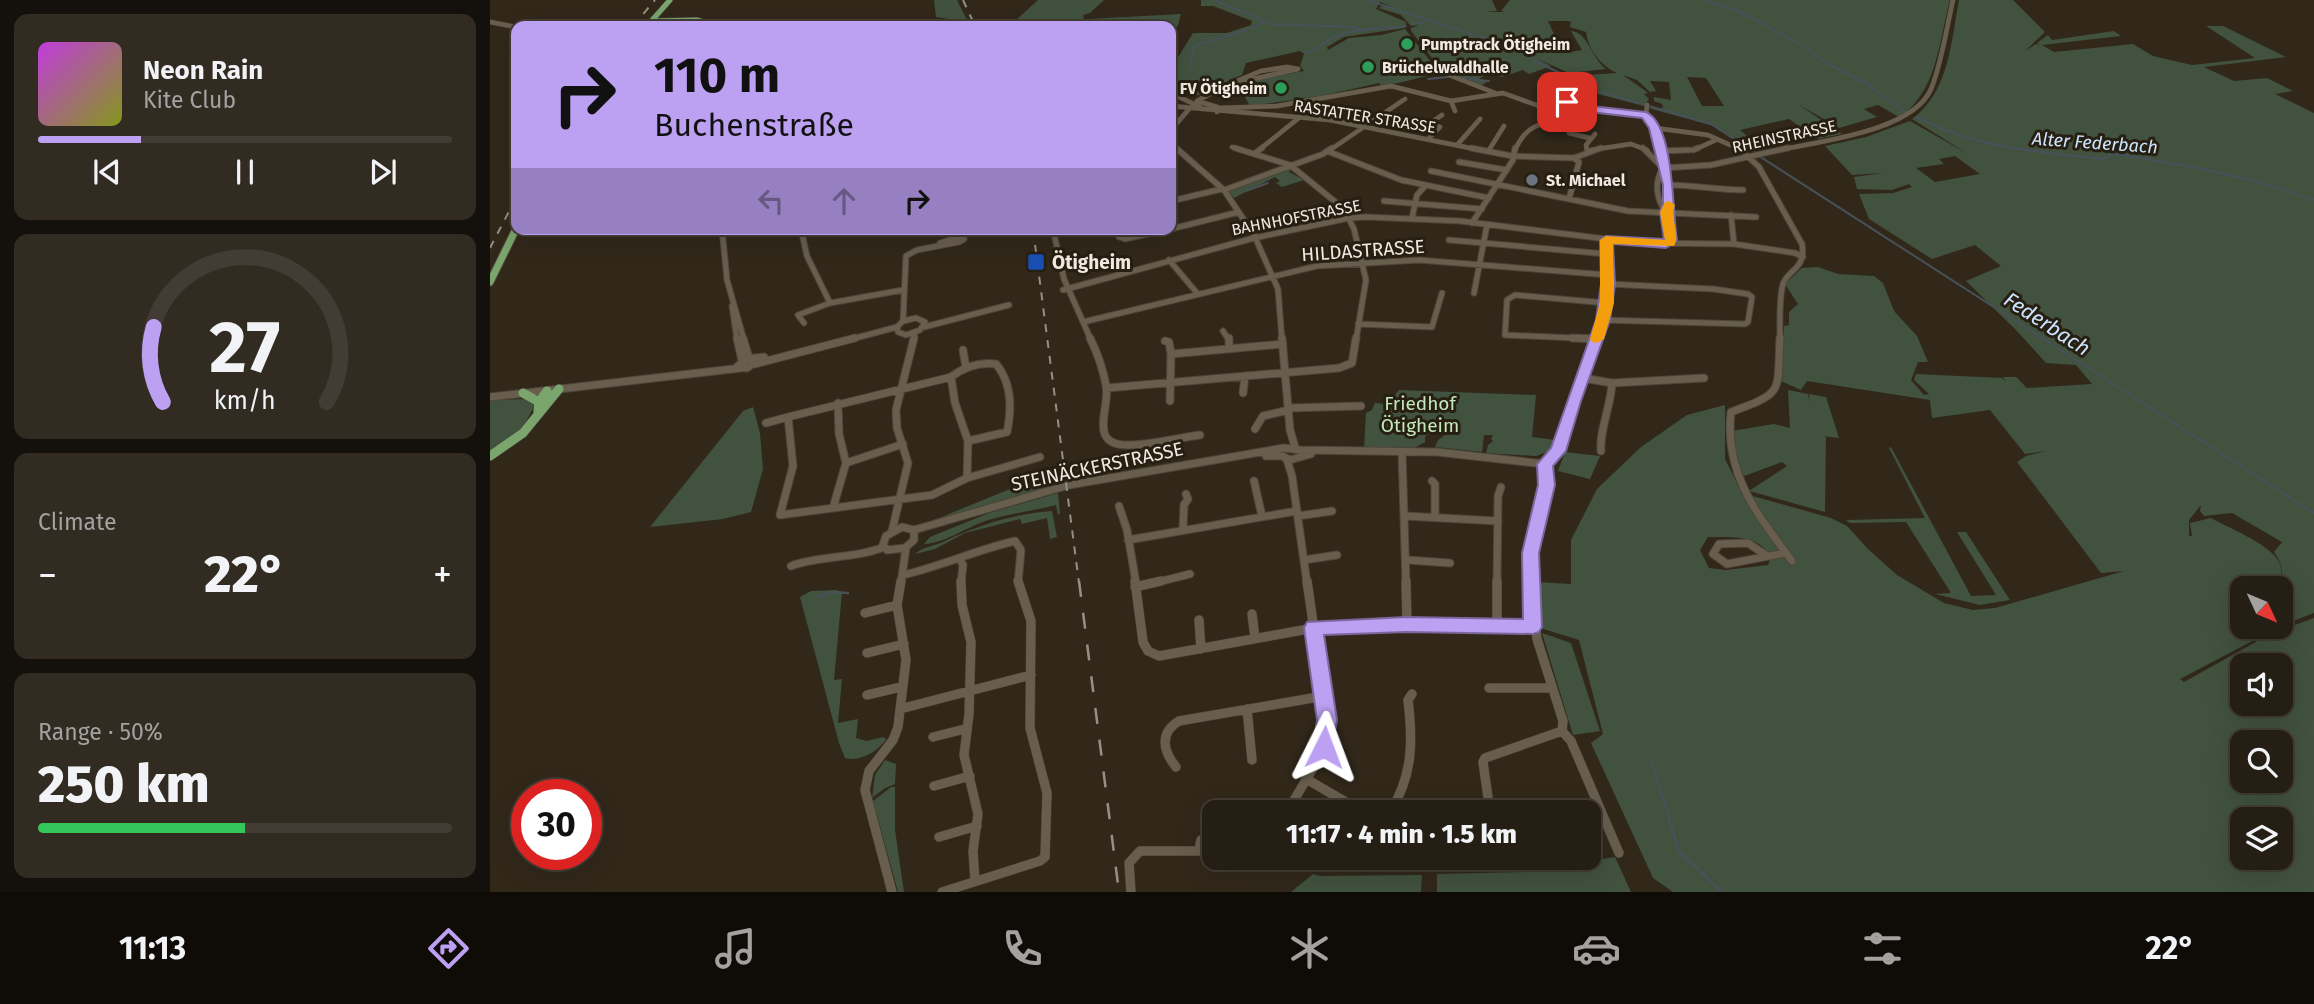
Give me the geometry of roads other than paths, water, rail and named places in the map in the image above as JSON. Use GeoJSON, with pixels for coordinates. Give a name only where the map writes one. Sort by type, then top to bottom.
{"type":"FeatureCollection","features":[{"type":"Feature","properties":{"kind":"main road"},"geometry":{"type":"LineString","coordinates":[[652,21],[670,0]]}},
{"type":"Feature","properties":{"kind":"main road"},"geometry":{"type":"LineString","coordinates":[[673,21],[678,20]]}},
{"type":"Feature","properties":{"kind":"main road"},"geometry":{"type":"LineString","coordinates":[[671,21],[706,21]]}},
{"type":"Feature","properties":{"kind":"main road"},"geometry":{"type":"LineString","coordinates":[[490,282],[513,235]]}},
{"type":"Feature","properties":{"kind":"main road"},"geometry":{"type":"LineString","coordinates":[[539,407],[559,389]]}},
{"type":"Feature","properties":{"kind":"main road"},"geometry":{"type":"LineString","coordinates":[[490,456],[523,433],[547,391]]}},
{"type":"Feature","properties":{"kind":"main road"},"geometry":{"type":"LineString","coordinates":[[523,393],[539,407]]}},
{"type":"Feature","properties":{"kind":"street","name":"RHEINSTRASSE"},"geometry":{"type":"LineString","coordinates":[[1663,168],[1711,165],[1864,131],[1908,115],[1924,102],[1931,90],[1953,0]]}},
{"type":"Feature","properties":{"kind":"street"},"geometry":{"type":"LineString","coordinates":[[490,22],[511,26]]}},
{"type":"Feature","properties":{"kind":"street"},"geometry":{"type":"LineString","coordinates":[[1222,86],[1298,69],[1291,67],[1265,71],[1240,78],[1222,86],[1197,101],[1217,109],[1277,106],[1381,86],[1404,88],[1427,97],[1451,101],[1496,93]]}},
{"type":"Feature","properties":{"kind":"street"},"geometry":{"type":"LineString","coordinates":[[1449,75],[1496,93],[1521,98],[1567,119]]}},
{"type":"Feature","properties":{"kind":"street"},"geometry":{"type":"LineString","coordinates":[[1564,93],[1568,107],[1567,119]]}},
{"type":"Feature","properties":{"kind":"street"},"geometry":{"type":"LineString","coordinates":[[1176,95],[1199,106],[1198,110]]}},
{"type":"Feature","properties":{"kind":"street"},"geometry":{"type":"LineString","coordinates":[[1176,200],[1223,189],[1327,151],[1405,99]]}},
{"type":"Feature","properties":{"kind":"street"},"geometry":{"type":"LineString","coordinates":[[1451,101],[1455,111]]}},
{"type":"Feature","properties":{"kind":"street"},"geometry":{"type":"LineString","coordinates":[[1647,106],[1646,115],[1654,128],[1668,185],[1669,204],[1666,212],[1671,240],[1669,244]]}},
{"type":"Feature","properties":{"kind":"street","name":"RASTATTER STRASSE"},"geometry":{"type":"LineString","coordinates":[[1176,107],[1300,117],[1365,126],[1512,156],[1574,158]]}},
{"type":"Feature","properties":{"kind":"street"},"geometry":{"type":"LineString","coordinates":[[1568,107],[1646,115]]}},
{"type":"Feature","properties":{"kind":"street"},"geometry":{"type":"LineString","coordinates":[[1176,124],[1189,109]]}},
{"type":"Feature","properties":{"kind":"street"},"geometry":{"type":"LineString","coordinates":[[1429,138],[1440,127],[1429,124],[1442,115]]}},
{"type":"Feature","properties":{"kind":"street"},"geometry":{"type":"LineString","coordinates":[[1254,154],[1300,117]]}},
{"type":"Feature","properties":{"kind":"street"},"geometry":{"type":"LineString","coordinates":[[1458,144],[1480,119]]}},
{"type":"Feature","properties":{"kind":"street"},"geometry":{"type":"LineString","coordinates":[[1472,223],[1499,185],[1531,124],[1578,120]]}},
{"type":"Feature","properties":{"kind":"street"},"geometry":{"type":"LineString","coordinates":[[1489,150],[1504,126]]}},
{"type":"Feature","properties":{"kind":"street"},"geometry":{"type":"LineString","coordinates":[[1654,128],[1684,128],[1753,154],[1772,194],[1802,244],[1803,257],[1797,271],[1782,285],[1778,381],[1772,397],[1731,412],[1729,443],[1731,464],[1739,482],[1792,561]]}},
{"type":"Feature","properties":{"kind":"street"},"geometry":{"type":"LineString","coordinates":[[1569,133],[1589,138]]}},
{"type":"Feature","properties":{"kind":"street"},"geometry":{"type":"LineString","coordinates":[[1587,150],[1589,138],[1595,134]]}},
{"type":"Feature","properties":{"kind":"street"},"geometry":{"type":"LineString","coordinates":[[1660,151],[1691,150],[1716,140]]}},
{"type":"Feature","properties":{"kind":"street"},"geometry":{"type":"LineString","coordinates":[[1569,199],[1579,162],[1574,158],[1587,150],[1621,144],[1639,145],[1663,168]]}},
{"type":"Feature","properties":{"kind":"street"},"geometry":{"type":"LineString","coordinates":[[1176,147],[1223,189],[1239,212],[1254,238],[1280,298],[1292,476],[1327,720],[1324,747],[1295,800]]}},
{"type":"Feature","properties":{"kind":"street"},"geometry":{"type":"LineString","coordinates":[[1107,388],[1339,368],[1352,363],[1366,280],[1364,262],[1344,209],[1290,165],[1232,147]]}},
{"type":"Feature","properties":{"kind":"street"},"geometry":{"type":"LineString","coordinates":[[1327,151],[1401,180],[1489,198]]}},
{"type":"Feature","properties":{"kind":"street"},"geometry":{"type":"LineString","coordinates":[[1460,162],[1507,170]]}},
{"type":"Feature","properties":{"kind":"street"},"geometry":{"type":"LineString","coordinates":[[1663,168],[1658,178],[1659,199],[1666,212]]}},
{"type":"Feature","properties":{"kind":"street"},"geometry":{"type":"LineString","coordinates":[[1432,171],[1628,211],[1756,217]]}},
{"type":"Feature","properties":{"kind":"street"},"geometry":{"type":"LineString","coordinates":[[1668,185],[1702,185],[1743,190]]}},
{"type":"Feature","properties":{"kind":"street"},"geometry":{"type":"LineString","coordinates":[[1412,218],[1414,202],[1426,186]]}},
{"type":"Feature","properties":{"kind":"street"},"geometry":{"type":"LineString","coordinates":[[1384,201],[1482,209]]}},
{"type":"Feature","properties":{"kind":"street"},"geometry":{"type":"LineString","coordinates":[[1176,228],[1239,212]]}},
{"type":"Feature","properties":{"kind":"street"},"geometry":{"type":"LineString","coordinates":[[1731,215],[1734,243]]}},
{"type":"Feature","properties":{"kind":"street","name":"BAHNHOFSTRASSE"},"geometry":{"type":"LineString","coordinates":[[1066,289],[1254,238],[1349,218],[1412,218],[1472,223],[1606,240],[1669,244],[1734,243],[1795,253],[1803,257]]}},
{"type":"Feature","properties":{"kind":"street"},"geometry":{"type":"LineString","coordinates":[[1474,293],[1487,225]]}},
{"type":"Feature","properties":{"kind":"street"},"geometry":{"type":"LineString","coordinates":[[722,235],[732,318],[747,362]]}},
{"type":"Feature","properties":{"kind":"street"},"geometry":{"type":"LineString","coordinates":[[802,235],[807,256],[831,303]]}},
{"type":"Feature","properties":{"kind":"street"},"geometry":{"type":"LineString","coordinates":[[1054,235],[1066,289],[1083,322],[1107,388],[1102,424],[1105,435],[1114,443],[1128,445],[1200,435]]}},
{"type":"Feature","properties":{"kind":"street"},"geometry":{"type":"LineString","coordinates":[[1118,235],[1125,239],[1143,235]]}},
{"type":"Feature","properties":{"kind":"street"},"geometry":{"type":"LineString","coordinates":[[1449,240],[1607,254]]}},
{"type":"Feature","properties":{"kind":"street"},"geometry":{"type":"LineString","coordinates":[[1596,800],[1571,741],[1562,732],[1563,720],[1533,627],[1531,553],[1547,485],[1545,464],[1558,451],[1603,320],[1608,284],[1606,240]]}},
{"type":"Feature","properties":{"kind":"street"},"geometry":{"type":"LineString","coordinates":[[897,330],[905,311],[903,290],[906,256],[916,250],[933,247]]}},
{"type":"Feature","properties":{"kind":"street"},"geometry":{"type":"LineString","coordinates":[[1169,260],[1197,293]]}},
{"type":"Feature","properties":{"kind":"street","name":"HILDASTRASSE"},"geometry":{"type":"LineString","coordinates":[[1083,322],[1317,266],[1419,260],[1608,275]]}},
{"type":"Feature","properties":{"kind":"street"},"geometry":{"type":"LineString","coordinates":[[1603,320],[1745,324],[1748,322],[1752,297],[1713,289],[1608,284]]}},
{"type":"Feature","properties":{"kind":"street"},"geometry":{"type":"LineString","coordinates":[[804,323],[798,315],[831,303],[903,290]]}},
{"type":"Feature","properties":{"kind":"street"},"geometry":{"type":"LineString","coordinates":[[1358,324],[1432,327],[1441,293]]}},
{"type":"Feature","properties":{"kind":"street"},"geometry":{"type":"LineString","coordinates":[[1597,339],[1504,335],[1507,300],[1515,295],[1607,303]]}},
{"type":"Feature","properties":{"kind":"street"},"geometry":{"type":"LineString","coordinates":[[884,547],[884,540],[892,531],[908,463],[896,419],[915,333],[924,324],[1009,305]]}},
{"type":"Feature","properties":{"kind":"street"},"geometry":{"type":"LineString","coordinates":[[905,311],[924,324]]}},
{"type":"Feature","properties":{"kind":"street"},"geometry":{"type":"LineString","coordinates":[[903,321],[912,318]]}},
{"type":"Feature","properties":{"kind":"street"},"geometry":{"type":"LineString","coordinates":[[490,397],[720,371],[747,362],[897,330],[906,335],[915,333]]}},
{"type":"Feature","properties":{"kind":"street"},"geometry":{"type":"LineString","coordinates":[[1223,331],[1229,335],[1229,349]]}},
{"type":"Feature","properties":{"kind":"street"},"geometry":{"type":"LineString","coordinates":[[906,335],[910,349]]}},
{"type":"Feature","properties":{"kind":"street"},"geometry":{"type":"LineString","coordinates":[[1165,341],[1169,342],[1171,354],[1170,401]]}},
{"type":"Feature","properties":{"kind":"street"},"geometry":{"type":"LineString","coordinates":[[1171,354],[1283,344]]}},
{"type":"Feature","properties":{"kind":"street"},"geometry":{"type":"LineString","coordinates":[[963,350],[966,368]]}},
{"type":"Feature","properties":{"kind":"street"},"geometry":{"type":"LineString","coordinates":[[766,423],[950,377],[966,368],[996,364],[1008,381],[1007,399],[1011,420],[1007,432],[968,441]]}},
{"type":"Feature","properties":{"kind":"street"},"geometry":{"type":"LineString","coordinates":[[1243,393],[1245,376]]}},
{"type":"Feature","properties":{"kind":"street"},"geometry":{"type":"LineString","coordinates":[[950,377],[955,403],[968,441],[967,478]]}},
{"type":"Feature","properties":{"kind":"street"},"geometry":{"type":"LineString","coordinates":[[1583,378],[1612,383],[1704,378]]}},
{"type":"Feature","properties":{"kind":"street"},"geometry":{"type":"LineString","coordinates":[[1601,451],[1600,441],[1611,404],[1612,383]]}},
{"type":"Feature","properties":{"kind":"street"},"geometry":{"type":"LineString","coordinates":[[833,508],[846,463],[839,434],[838,403]]}},
{"type":"Feature","properties":{"kind":"street"},"geometry":{"type":"LineString","coordinates":[[1255,429],[1260,417],[1268,413],[1289,409],[1361,406]]}},
{"type":"Feature","properties":{"kind":"street"},"geometry":{"type":"LineString","coordinates":[[788,417],[793,466],[780,515],[899,503],[932,495],[967,478],[1040,457]]}},
{"type":"Feature","properties":{"kind":"street"},"geometry":{"type":"LineString","coordinates":[[846,463],[903,444]]}},
{"type":"Feature","properties":{"kind":"street"},"geometry":{"type":"LineString","coordinates":[[1402,452],[1407,560],[1406,624]]}},
{"type":"Feature","properties":{"kind":"street","name":"STEINÄCKERSTRASSE"},"geometry":{"type":"LineString","coordinates":[[912,532],[1002,503],[1094,479],[1192,462],[1257,455],[1437,452],[1545,464]]}},
{"type":"Feature","properties":{"kind":"street"},"geometry":{"type":"LineString","coordinates":[[1254,481],[1258,485],[1262,516]]}},
{"type":"Feature","properties":{"kind":"street"},"geometry":{"type":"LineString","coordinates":[[1432,481],[1436,484],[1435,517]]}},
{"type":"Feature","properties":{"kind":"street"},"geometry":{"type":"LineString","coordinates":[[1497,625],[1498,496],[1501,487]]}},
{"type":"Feature","properties":{"kind":"street"},"geometry":{"type":"LineString","coordinates":[[1184,528],[1184,505],[1188,499],[1186,494]]}},
{"type":"Feature","properties":{"kind":"street"},"geometry":{"type":"LineString","coordinates":[[892,892],[865,790],[869,771],[893,740],[906,660],[897,605],[906,548],[912,532],[899,503]]}},
{"type":"Feature","properties":{"kind":"street"},"geometry":{"type":"LineString","coordinates":[[1119,506],[1128,540],[1144,647],[1154,655],[1163,656],[1314,628],[1406,624],[1533,627]]}},
{"type":"Feature","properties":{"kind":"street"},"geometry":{"type":"LineString","coordinates":[[1128,540],[1262,516],[1332,511]]}},
{"type":"Feature","properties":{"kind":"street"},"geometry":{"type":"LineString","coordinates":[[1405,516],[1498,521]]}},
{"type":"Feature","properties":{"kind":"street"},"geometry":{"type":"LineString","coordinates":[[892,531],[912,532]]}},
{"type":"Feature","properties":{"kind":"street"},"geometry":{"type":"LineString","coordinates":[[903,571],[960,559],[978,550],[1009,542],[1019,544],[1018,583],[1031,621],[1030,729],[1047,793],[1045,857],[1040,861],[942,892]]}},
{"type":"Feature","properties":{"kind":"street"},"geometry":{"type":"LineString","coordinates":[[1767,556],[1748,543],[1718,544],[1713,554],[1727,564],[1785,553]]}},
{"type":"Feature","properties":{"kind":"street"},"geometry":{"type":"LineString","coordinates":[[791,566],[803,560],[866,554],[884,547],[894,551],[906,548]]}},
{"type":"Feature","properties":{"kind":"street"},"geometry":{"type":"LineString","coordinates":[[894,551],[903,571]]}},
{"type":"Feature","properties":{"kind":"street"},"geometry":{"type":"LineString","coordinates":[[1304,560],[1337,555]]}},
{"type":"Feature","properties":{"kind":"street"},"geometry":{"type":"LineString","coordinates":[[960,559],[963,565],[960,590],[971,642],[969,714],[965,729],[964,755],[975,794],[975,881]]}},
{"type":"Feature","properties":{"kind":"street"},"geometry":{"type":"LineString","coordinates":[[1407,560],[1450,563]]}},
{"type":"Feature","properties":{"kind":"street"},"geometry":{"type":"LineString","coordinates":[[1135,587],[1190,574]]}},
{"type":"Feature","properties":{"kind":"street"},"geometry":{"type":"LineString","coordinates":[[865,613],[897,605]]}},
{"type":"Feature","properties":{"kind":"street"},"geometry":{"type":"LineString","coordinates":[[1252,614],[1255,638]]}},
{"type":"Feature","properties":{"kind":"street"},"geometry":{"type":"LineString","coordinates":[[1199,620],[1201,649]]}},
{"type":"Feature","properties":{"kind":"street"},"geometry":{"type":"LineString","coordinates":[[867,653],[904,644]]}},
{"type":"Feature","properties":{"kind":"street"},"geometry":{"type":"LineString","coordinates":[[900,709],[1031,675]]}},
{"type":"Feature","properties":{"kind":"street"},"geometry":{"type":"LineString","coordinates":[[867,695],[901,687]]}},
{"type":"Feature","properties":{"kind":"street"},"geometry":{"type":"LineString","coordinates":[[1489,688],[1551,688]]}},
{"type":"Feature","properties":{"kind":"street"},"geometry":{"type":"LineString","coordinates":[[1397,800],[1407,783],[1411,769],[1413,742],[1408,700],[1412,694]]}},
{"type":"Feature","properties":{"kind":"street"},"geometry":{"type":"LineString","coordinates":[[1176,767],[1169,760],[1164,733],[1168,725],[1324,696]]}},
{"type":"Feature","properties":{"kind":"street"},"geometry":{"type":"LineString","coordinates":[[1247,709],[1252,760]]}},
{"type":"Feature","properties":{"kind":"street"},"geometry":{"type":"LineString","coordinates":[[933,737],[965,729]]}},
{"type":"Feature","properties":{"kind":"street"},"geometry":{"type":"LineString","coordinates":[[1488,800],[1483,762],[1485,758],[1562,732]]}},
{"type":"Feature","properties":{"kind":"street"},"geometry":{"type":"LineString","coordinates":[[934,786],[970,776]]}},
{"type":"Feature","properties":{"kind":"street"},"geometry":{"type":"LineString","coordinates":[[1308,780],[1334,800]]}},
{"type":"Feature","properties":{"kind":"street"},"geometry":{"type":"LineString","coordinates":[[1601,812],[1619,853]]}},
{"type":"Feature","properties":{"kind":"street"},"geometry":{"type":"LineString","coordinates":[[939,837],[977,826]]}},
{"type":"Feature","properties":{"kind":"street"},"geometry":{"type":"LineString","coordinates":[[1199,849],[1202,840]]}},
{"type":"Feature","properties":{"kind":"street"},"geometry":{"type":"LineString","coordinates":[[1131,892],[1128,862],[1140,851],[1202,851]]}},
{"type":"Feature","properties":{"kind":"waterway"},"geometry":{"type":"LineString","coordinates":[[1214,0],[1265,21]]}},
{"type":"Feature","properties":{"kind":"waterway","name":"Federbach"},"geometry":{"type":"LineString","coordinates":[[1367,0],[1503,44],[1532,57]]}},
{"type":"Feature","properties":{"kind":"waterway","name":"Alter Federbach"},"geometry":{"type":"LineString","coordinates":[[1706,0],[1736,10],[1797,42],[1828,64],[1867,84],[1906,113]]}},
{"type":"Feature","properties":{"kind":"waterway"},"geometry":{"type":"LineString","coordinates":[[1251,29],[1265,21]]}},
{"type":"Feature","properties":{"kind":"waterway"},"geometry":{"type":"LineString","coordinates":[[1265,21],[1272,24],[1354,27],[1361,30]]}},
{"type":"Feature","properties":{"kind":"waterway"},"geometry":{"type":"LineString","coordinates":[[1412,24],[1425,22]]}},
{"type":"Feature","properties":{"kind":"waterway"},"geometry":{"type":"LineString","coordinates":[[1361,30],[1406,26]]}},
{"type":"Feature","properties":{"kind":"waterway"},"geometry":{"type":"LineString","coordinates":[[1190,69],[1194,46],[1246,30]]}},
{"type":"Feature","properties":{"kind":"waterway"},"geometry":{"type":"LineString","coordinates":[[1306,53],[1335,37],[1361,30]]}},
{"type":"Feature","properties":{"kind":"waterway","name":"Federbach"},"geometry":{"type":"LineString","coordinates":[[1533,60],[1597,91],[1711,124],[1754,152]]}},
{"type":"Feature","properties":{"kind":"waterway"},"geometry":{"type":"LineString","coordinates":[[1428,79],[1448,77]]}},
{"type":"Feature","properties":{"kind":"waterway"},"geometry":{"type":"LineString","coordinates":[[1461,78],[1489,81]]}},
{"type":"Feature","properties":{"kind":"waterway","name":"Alter Federbach"},"geometry":{"type":"LineString","coordinates":[[1917,117],[1961,136],[2007,147],[2102,159],[2113,154],[2164,162],[2240,178],[2314,200]]}},
{"type":"Feature","properties":{"kind":"waterway","name":"Federbach"},"geometry":{"type":"LineString","coordinates":[[1759,156],[2314,513]]}},
{"type":"Feature","properties":{"kind":"waterway"},"geometry":{"type":"LineString","coordinates":[[1246,191],[1268,183]]}},
{"type":"Feature","properties":{"kind":"waterway"},"geometry":{"type":"LineString","coordinates":[[819,597],[831,592],[848,593]]}},
{"type":"Feature","properties":{"kind":"waterway"},"geometry":{"type":"LineString","coordinates":[[1652,763],[1679,851],[1722,892]]}},
{"type":"Feature","properties":{"kind":"railway"},"geometry":{"type":"LineString","coordinates":[[637,21],[655,0]]}},
{"type":"Feature","properties":{"kind":"railway"},"geometry":{"type":"LineString","coordinates":[[963,0],[973,21]]}},
{"type":"Feature","properties":{"kind":"railway"},"geometry":{"type":"LineString","coordinates":[[490,248],[511,208]]}},
{"type":"Feature","properties":{"kind":"railway"},"geometry":{"type":"LineString","coordinates":[[1034,235],[1079,583]]}},
{"type":"Feature","properties":{"kind":"railway"},"geometry":{"type":"LineString","coordinates":[[1079,581],[1119,892]]}},
{"type":"Feature","properties":{"kind":"place","name":"Pumptrack Ötigheim"},"geometry":{"type":"Point","coordinates":[1407,44]}},
{"type":"Feature","properties":{"kind":"place","name":"Brüchelwaldhalle"},"geometry":{"type":"Point","coordinates":[1368,67]}},
{"type":"Feature","properties":{"kind":"place","name":"FV Ötigheim"},"geometry":{"type":"Point","coordinates":[1281,88]}},
{"type":"Feature","properties":{"kind":"place","name":"St. Michael"},"geometry":{"type":"Point","coordinates":[1532,180]}},
{"type":"Feature","properties":{"kind":"place","name":"Ötigheim"},"geometry":{"type":"Point","coordinates":[1036,262]}},
{"type":"Feature","properties":{"kind":"park label","name":"Friedhof Ötigheim"},"geometry":{"type":"Point","coordinates":[1420,414]}}]}
